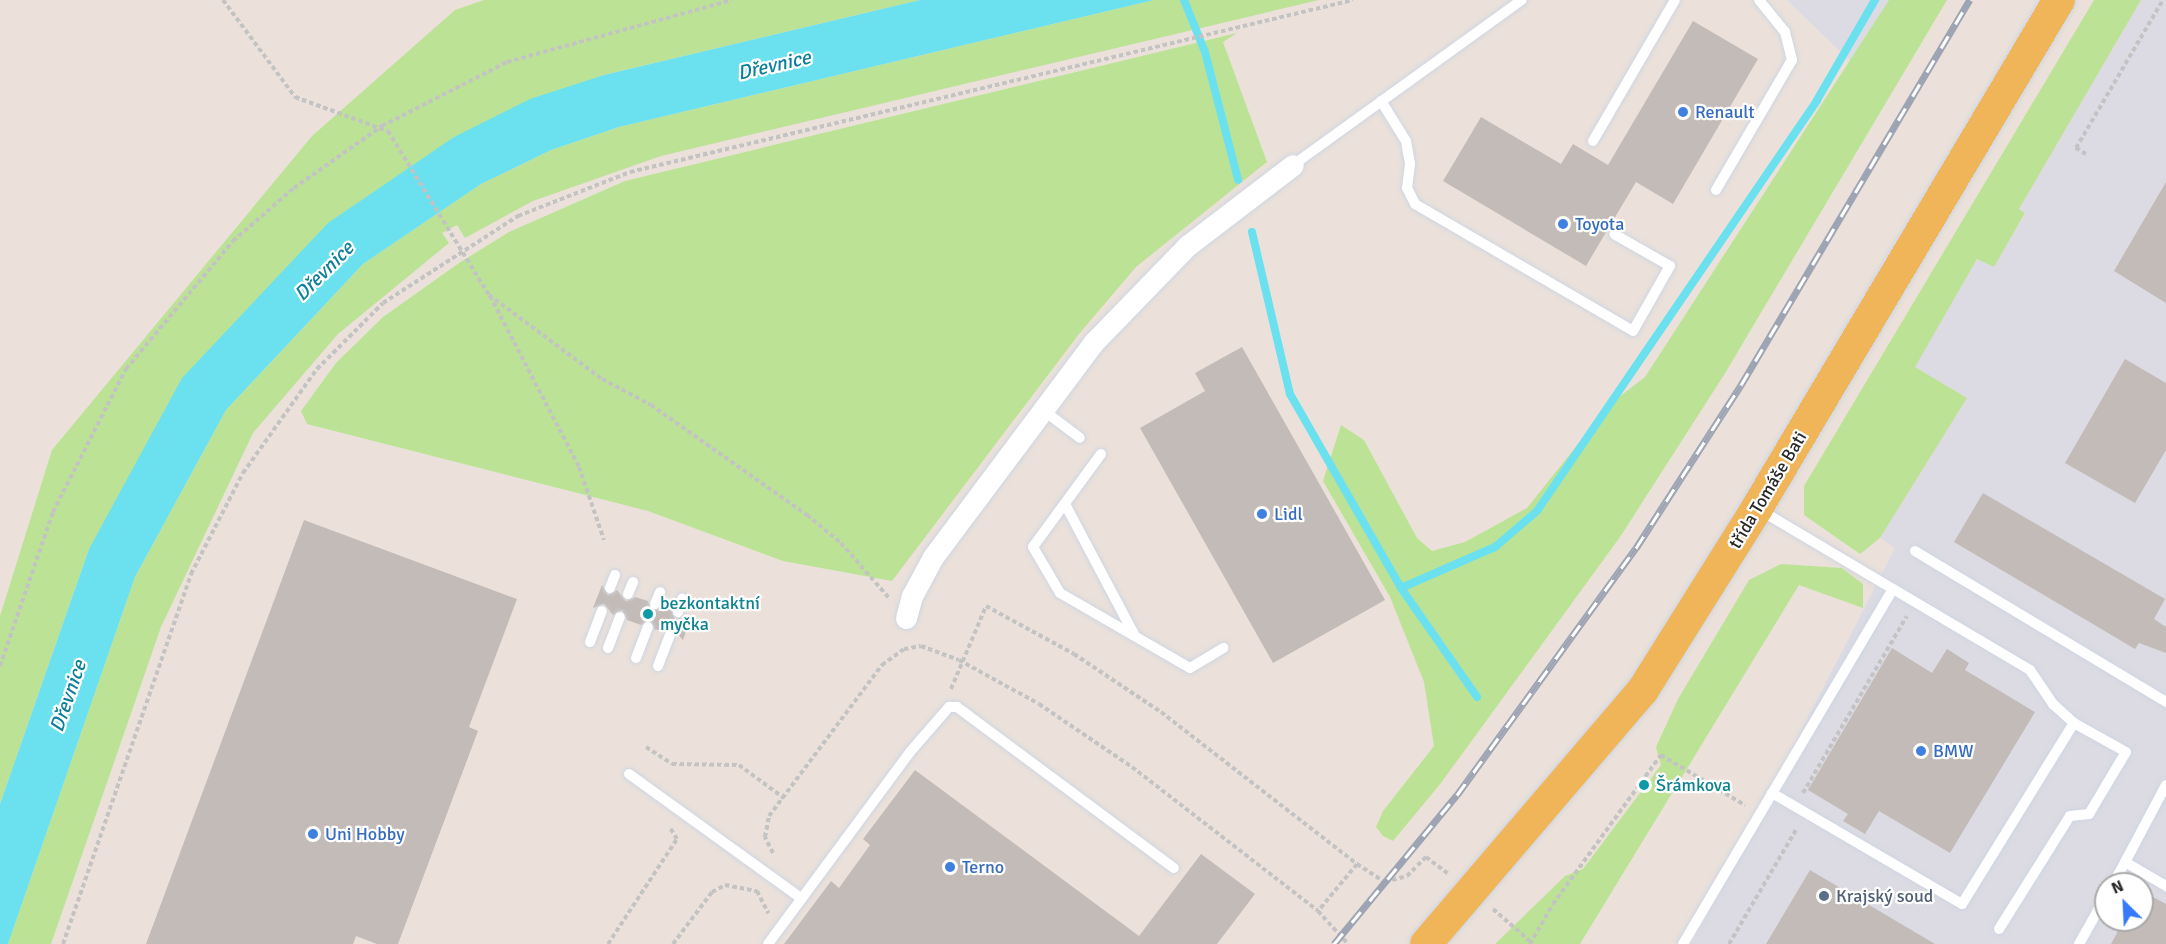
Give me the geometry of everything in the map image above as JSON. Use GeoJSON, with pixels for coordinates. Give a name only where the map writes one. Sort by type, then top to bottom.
{"type":"FeatureCollection","features":[{"type":"Feature","properties":{"kind":"main road","name":"třída Tomáše Bati"},"geometry":{"type":"LineString","coordinates":[[1426,944],[1643,690],[1758,508],[2059,0]]}},
{"type":"Feature","properties":{"kind":"street"},"geometry":{"type":"LineString","coordinates":[[906,618],[912,596],[933,557],[1094,342],[1155,276],[1293,165]]}},
{"type":"Feature","properties":{"kind":"lane"},"geometry":{"type":"LineString","coordinates":[[1293,165],[1522,0]]}},
{"type":"Feature","properties":{"kind":"lane"},"geometry":{"type":"LineString","coordinates":[[1593,141],[1675,0]]}},
{"type":"Feature","properties":{"kind":"lane"},"geometry":{"type":"LineString","coordinates":[[1716,190],[1792,60],[1785,32],[1759,0]]}},
{"type":"Feature","properties":{"kind":"lane"},"geometry":{"type":"LineString","coordinates":[[1381,101],[1406,141],[1410,164],[1407,188],[1415,204],[1633,331],[1670,266],[1614,234]]}},
{"type":"Feature","properties":{"kind":"lane"},"geometry":{"type":"LineString","coordinates":[[1043,410],[1080,438]]}},
{"type":"Feature","properties":{"kind":"lane"},"geometry":{"type":"LineString","coordinates":[[1101,454],[1033,547],[1060,593],[1190,668],[1223,648]]}},
{"type":"Feature","properties":{"kind":"lane"},"geometry":{"type":"LineString","coordinates":[[1065,504],[1136,636]]}},
{"type":"Feature","properties":{"kind":"lane"},"geometry":{"type":"LineString","coordinates":[[1758,508],[2030,670],[2053,704],[2074,723],[2126,752],[2089,814],[2070,816],[1999,929]]}},
{"type":"Feature","properties":{"kind":"lane"},"geometry":{"type":"LineString","coordinates":[[1915,551],[2166,702]]}},
{"type":"Feature","properties":{"kind":"lane"},"geometry":{"type":"LineString","coordinates":[[610,588],[615,575]]}},
{"type":"Feature","properties":{"kind":"lane"},"geometry":{"type":"LineString","coordinates":[[628,594],[633,582]]}},
{"type":"Feature","properties":{"kind":"lane"},"geometry":{"type":"LineString","coordinates":[[1683,944],[1893,589]]}},
{"type":"Feature","properties":{"kind":"lane"},"geometry":{"type":"LineString","coordinates":[[656,604],[660,592]]}},
{"type":"Feature","properties":{"kind":"lane"},"geometry":{"type":"LineString","coordinates":[[678,612],[681,599]]}},
{"type":"Feature","properties":{"kind":"lane"},"geometry":{"type":"LineString","coordinates":[[590,642],[602,611]]}},
{"type":"Feature","properties":{"kind":"lane"},"geometry":{"type":"LineString","coordinates":[[608,648],[620,617]]}},
{"type":"Feature","properties":{"kind":"lane"},"geometry":{"type":"LineString","coordinates":[[636,658],[648,627]]}},
{"type":"Feature","properties":{"kind":"lane"},"geometry":{"type":"LineString","coordinates":[[658,666],[670,635]]}},
{"type":"Feature","properties":{"kind":"lane"},"geometry":{"type":"LineString","coordinates":[[768,944],[910,752],[949,707],[957,707],[1174,868]]}},
{"type":"Feature","properties":{"kind":"lane"},"geometry":{"type":"LineString","coordinates":[[1772,793],[1962,904],[2074,723]]}},
{"type":"Feature","properties":{"kind":"lane"},"geometry":{"type":"LineString","coordinates":[[629,774],[802,899]]}},
{"type":"Feature","properties":{"kind":"lane"},"geometry":{"type":"LineString","coordinates":[[2120,872],[2166,785]]}},
{"type":"Feature","properties":{"kind":"lane"},"geometry":{"type":"LineString","coordinates":[[2125,862],[2166,886]]}},
{"type":"Feature","properties":{"kind":"lane"},"geometry":{"type":"LineString","coordinates":[[2079,944],[2094,917]]}},
{"type":"Feature","properties":{"kind":"path"},"geometry":{"type":"LineString","coordinates":[[223,0],[294,97],[382,126],[388,131],[465,249],[579,467],[604,540]]}},
{"type":"Feature","properties":{"kind":"path"},"geometry":{"type":"LineString","coordinates":[[0,666],[53,512],[126,369],[233,241],[294,188],[382,126],[507,62],[732,0]]}},
{"type":"Feature","properties":{"kind":"path"},"geometry":{"type":"LineString","coordinates":[[63,944],[191,574],[243,472],[317,369],[383,303],[518,216],[630,172],[1353,0]]}},
{"type":"Feature","properties":{"kind":"path"},"geometry":{"type":"LineString","coordinates":[[2086,154],[2076,148],[2163,0]]}},
{"type":"Feature","properties":{"kind":"path"},"geometry":{"type":"LineString","coordinates":[[489,295],[602,379],[651,405],[807,515],[841,543],[906,618]]}},
{"type":"Feature","properties":{"kind":"path"},"geometry":{"type":"LineString","coordinates":[[1729,944],[1806,813],[1803,790],[1915,602]]}},
{"type":"Feature","properties":{"kind":"path"},"geometry":{"type":"LineString","coordinates":[[949,707],[959,660],[986,606],[1003,613],[1161,712],[1357,864],[1318,911]]}},
{"type":"Feature","properties":{"kind":"path"},"geometry":{"type":"LineString","coordinates":[[646,747],[672,764],[740,765],[784,798]]}},
{"type":"Feature","properties":{"kind":"path"},"geometry":{"type":"LineString","coordinates":[[1530,944],[1553,904],[1661,755],[1761,814]]}},
{"type":"Feature","properties":{"kind":"path"},"geometry":{"type":"LineString","coordinates":[[608,944],[677,840],[660,820]]}},
{"type":"Feature","properties":{"kind":"path"},"geometry":{"type":"LineString","coordinates":[[674,944],[712,892],[725,885],[757,891],[767,904],[765,921],[778,931]]}},
{"type":"Feature","properties":{"kind":"shaded area"},"geometry":{"type":"Polygon","coordinates":[[[1787,0],[1889,0],[1852,63],[1787,0]]]}},
{"type":"Feature","properties":{"kind":"shaded area"},"geometry":{"type":"Polygon","coordinates":[[[2141,0],[2166,0],[2166,944],[1692,944],[1895,548],[1880,538],[1967,398],[1914,367],[1977,259],[1994,267],[2025,214],[2019,209],[2141,0]]]}},
{"type":"Feature","properties":{"kind":"green space"},"geometry":{"type":"Polygon","coordinates":[[[484,0],[920,0],[604,75],[454,137],[89,549],[0,804],[0,616],[52,450],[312,136],[455,10],[484,0]]]}},
{"type":"Feature","properties":{"kind":"green space"},"geometry":{"type":"Polygon","coordinates":[[[1154,0],[1319,0],[661,156],[533,201],[465,238],[457,225],[442,233],[449,243],[338,334],[253,433],[161,627],[51,944],[8,944],[135,577],[226,410],[363,264],[481,184],[551,150],[619,127],[1154,0]]]}},
{"type":"Feature","properties":{"kind":"green space"},"geometry":{"type":"Polygon","coordinates":[[[1889,0],[1947,0],[1724,375],[1620,537],[1441,783],[1393,841],[1383,836],[1376,827],[1383,811],[1434,746],[1424,682],[1390,597],[1323,481],[1341,425],[1364,440],[1417,538],[1432,551],[1465,542],[1527,508],[1610,404],[1645,377],[1889,0]]]}},
{"type":"Feature","properties":{"kind":"green space"},"geometry":{"type":"Polygon","coordinates":[[[2094,0],[2141,0],[2019,209],[2025,213],[1994,267],[1977,259],[1915,367],[1967,398],[1880,538],[1860,554],[1804,515],[1804,486],[2094,0]]]}},
{"type":"Feature","properties":{"kind":"green space"},"geometry":{"type":"Polygon","coordinates":[[[1237,33],[1223,42],[1267,162],[1136,267],[1079,334],[892,581],[783,561],[648,511],[307,424],[301,411],[336,363],[383,317],[459,263],[509,232],[625,181],[1237,33]]]}},
{"type":"Feature","properties":{"kind":"green space"},"geometry":{"type":"Polygon","coordinates":[[[1781,564],[1842,568],[1863,584],[1863,608],[1799,585],[1580,944],[1495,944],[1565,876],[1583,869],[1661,765],[1656,747],[1678,699],[1749,580],[1781,564]]]}},
{"type":"Feature","properties":{"kind":"water","name":"Dřevnice"},"geometry":{"type":"Polygon","coordinates":[[[920,0],[1154,0],[619,127],[551,150],[481,184],[363,264],[226,410],[135,577],[8,944],[0,944],[0,804],[89,549],[182,378],[328,223],[454,137],[530,99],[604,75],[920,0]]]}},
{"type":"Feature","properties":{"kind":"building"},"geometry":{"type":"Polygon","coordinates":[[[1693,21],[1758,59],[1673,204],[1636,182],[1586,266],[1443,181],[1481,117],[1561,164],[1573,144],[1608,165],[1693,21]]]}},
{"type":"Feature","properties":{"kind":"building"},"geometry":{"type":"Polygon","coordinates":[[[2166,182],[2166,303],[2114,271],[2166,182]]]}},
{"type":"Feature","properties":{"kind":"building","name":"Lidl"},"geometry":{"type":"Polygon","coordinates":[[[1242,347],[1385,600],[1273,663],[1140,428],[1205,391],[1195,373],[1242,347]]]}},
{"type":"Feature","properties":{"kind":"building"},"geometry":{"type":"Polygon","coordinates":[[[2125,359],[2166,383],[2166,450],[2135,503],[2065,463],[2125,359]]]}},
{"type":"Feature","properties":{"kind":"building"},"geometry":{"type":"Polygon","coordinates":[[[1983,493],[2165,599],[2154,619],[2166,627],[2166,653],[2139,643],[2135,649],[1954,542],[1983,493]]]}},
{"type":"Feature","properties":{"kind":"building","name":"Uni Hobby"},"geometry":{"type":"Polygon","coordinates":[[[304,520],[517,599],[469,727],[478,731],[398,944],[377,944],[356,936],[353,944],[146,944],[304,520]]]}},
{"type":"Feature","properties":{"kind":"building","name":"bezkontaktní myčka"},"geometry":{"type":"Polygon","coordinates":[[[602,585],[608,595],[617,590],[626,601],[635,597],[648,601],[653,611],[662,606],[671,609],[675,619],[691,617],[683,640],[672,628],[655,630],[650,620],[641,625],[627,620],[622,610],[613,615],[604,604],[593,608],[602,585]]]}},
{"type":"Feature","properties":{"kind":"building","name":"BMW"},"geometry":{"type":"Polygon","coordinates":[[[1892,648],[1932,673],[1947,649],[1969,663],[1965,670],[2035,712],[1950,853],[1879,811],[1865,834],[1843,821],[1848,814],[1808,790],[1892,648]]]}},
{"type":"Feature","properties":{"kind":"building","name":"Terno"},"geometry":{"type":"Polygon","coordinates":[[[915,770],[1139,936],[1201,854],[1255,894],[1217,944],[784,944],[831,881],[839,888],[870,845],[863,839],[915,770]]]}},
{"type":"Feature","properties":{"kind":"building","name":"Krajský soud"},"geometry":{"type":"Polygon","coordinates":[[[1810,870],[1935,944],[1766,944],[1810,870]]]}},
{"type":"Feature","properties":{"kind":"building"},"geometry":{"type":"Polygon","coordinates":[[[2154,898],[2166,904],[2166,944],[2111,944],[2118,932],[2154,932],[2154,898]]]}},
{"type":"Feature","properties":{"kind":"waterway"},"geometry":{"type":"LineString","coordinates":[[1184,0],[1205,52],[1238,180]]}},
{"type":"Feature","properties":{"kind":"waterway"},"geometry":{"type":"LineString","coordinates":[[1401,588],[1495,547],[1537,511],[1817,100],[1875,0]]}},
{"type":"Feature","properties":{"kind":"waterway"},"geometry":{"type":"LineString","coordinates":[[1252,232],[1290,394],[1401,588],[1477,697]]}},
{"type":"Feature","properties":{"kind":"railway"},"geometry":{"type":"LineString","coordinates":[[1334,944],[1457,795],[1636,548],[1741,385],[1970,0]]}},
{"type":"Feature","properties":{"kind":"place","name":"Renault"},"geometry":{"type":"Point","coordinates":[1683,112]}},
{"type":"Feature","properties":{"kind":"place","name":"Toyota"},"geometry":{"type":"Point","coordinates":[1563,224]}},
{"type":"Feature","properties":{"kind":"place","name":"Lidl"},"geometry":{"type":"Point","coordinates":[1262,514]}},
{"type":"Feature","properties":{"kind":"place","name":"bezkontaktní myčka"},"geometry":{"type":"Point","coordinates":[648,614]}},
{"type":"Feature","properties":{"kind":"place","name":"BMW"},"geometry":{"type":"Point","coordinates":[1921,751]}},
{"type":"Feature","properties":{"kind":"place","name":"Šrámkova"},"geometry":{"type":"Point","coordinates":[1644,785]}},
{"type":"Feature","properties":{"kind":"place","name":"Uni Hobby"},"geometry":{"type":"Point","coordinates":[313,834]}},
{"type":"Feature","properties":{"kind":"place","name":"Terno"},"geometry":{"type":"Point","coordinates":[950,867]}},
{"type":"Feature","properties":{"kind":"place","name":"Krajský soud"},"geometry":{"type":"Point","coordinates":[1824,896]}}]}
